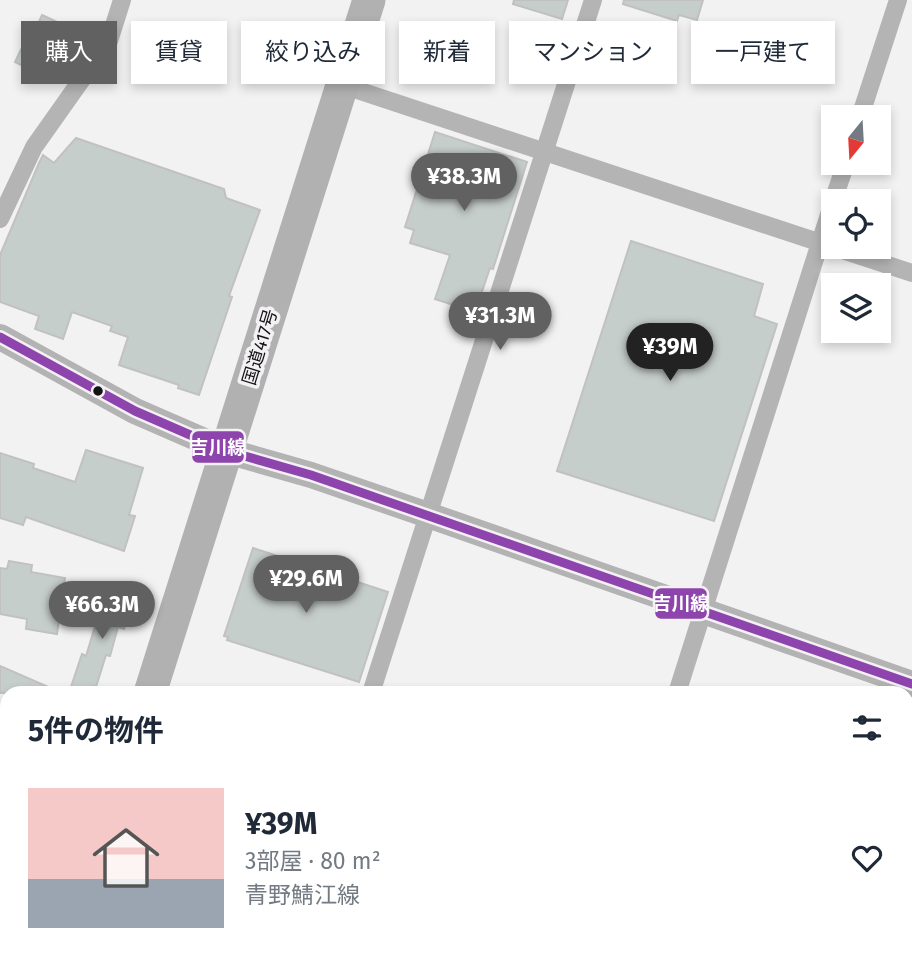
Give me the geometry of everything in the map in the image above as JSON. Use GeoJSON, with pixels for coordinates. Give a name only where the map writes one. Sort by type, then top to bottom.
{"type":"FeatureCollection","features":[{"type":"Feature","properties":{"kind":"highway","name":"国道417号"},"geometry":{"type":"LineString","coordinates":[[152,686],[369,0]]}},
{"type":"Feature","properties":{"kind":"main road"},"geometry":{"type":"LineString","coordinates":[[0,337],[135,411],[227,451],[312,475],[912,684]]}},
{"type":"Feature","properties":{"kind":"street"},"geometry":{"type":"LineString","coordinates":[[0,219],[34,147],[109,41],[122,0]]}},
{"type":"Feature","properties":{"kind":"street"},"geometry":{"type":"LineString","coordinates":[[373,686],[593,0]]}},
{"type":"Feature","properties":{"kind":"street"},"geometry":{"type":"LineString","coordinates":[[864,105],[899,3]]}},
{"type":"Feature","properties":{"kind":"street"},"geometry":{"type":"LineString","coordinates":[[342,85],[912,274]]}},
{"type":"Feature","properties":{"kind":"street"},"geometry":{"type":"LineString","coordinates":[[679,686],[821,240]]}},
{"type":"Feature","properties":{"kind":"building"},"geometry":{"type":"Polygon","coordinates":[[[514,0],[568,0],[562,19],[513,4],[514,0]]]}},
{"type":"Feature","properties":{"kind":"building"},"geometry":{"type":"Polygon","coordinates":[[[624,0],[703,0],[697,20],[679,15],[677,21],[623,4],[624,0]]]}},
{"type":"Feature","properties":{"kind":"building"},"geometry":{"type":"Polygon","coordinates":[[[42,15],[55,21],[39,21],[42,15]]]}},
{"type":"Feature","properties":{"kind":"building"},"geometry":{"type":"Polygon","coordinates":[[[21,49],[21,65],[15,62],[21,49]]]}},
{"type":"Feature","properties":{"kind":"building"},"geometry":{"type":"Polygon","coordinates":[[[435,132],[527,162],[493,269],[490,268],[475,312],[435,299],[450,255],[410,243],[414,230],[405,227],[435,132]]]}},
{"type":"Feature","properties":{"kind":"building"},"geometry":{"type":"Polygon","coordinates":[[[76,138],[224,189],[226,198],[260,210],[229,296],[232,297],[199,395],[178,388],[179,385],[119,365],[128,337],[110,331],[112,326],[72,312],[63,339],[35,329],[39,316],[0,302],[0,255],[39,163],[43,155],[54,163],[76,138]]]}},
{"type":"Feature","properties":{"kind":"building"},"geometry":{"type":"Polygon","coordinates":[[[631,241],[763,284],[754,316],[777,324],[714,521],[557,471],[631,241]]]}},
{"type":"Feature","properties":{"kind":"building"},"geometry":{"type":"Polygon","coordinates":[[[86,450],[143,468],[129,515],[135,516],[124,551],[26,517],[23,525],[0,518],[0,453],[75,482],[86,450]]]}},
{"type":"Feature","properties":{"kind":"building"},"geometry":{"type":"Polygon","coordinates":[[[253,548],[388,592],[359,682],[227,640],[228,637],[224,636],[253,548]]]}},
{"type":"Feature","properties":{"kind":"building"},"geometry":{"type":"Polygon","coordinates":[[[9,561],[32,565],[31,572],[65,578],[57,634],[26,629],[27,619],[0,614],[0,568],[7,569],[9,561]]]}},
{"type":"Feature","properties":{"kind":"building"},"geometry":{"type":"Polygon","coordinates":[[[110,592],[134,600],[124,629],[118,627],[110,656],[106,655],[96,686],[71,686],[82,654],[86,656],[100,599],[107,601],[110,592]]]}},
{"type":"Feature","properties":{"kind":"building"},"geometry":{"type":"Polygon","coordinates":[[[0,666],[46,686],[0,686],[0,666]]]}},
{"type":"Feature","properties":{"kind":"transit line","name":"吉川線"},"geometry":{"type":"LineString","coordinates":[[0,337],[135,411],[227,451],[311,475],[912,684]]}}]}
